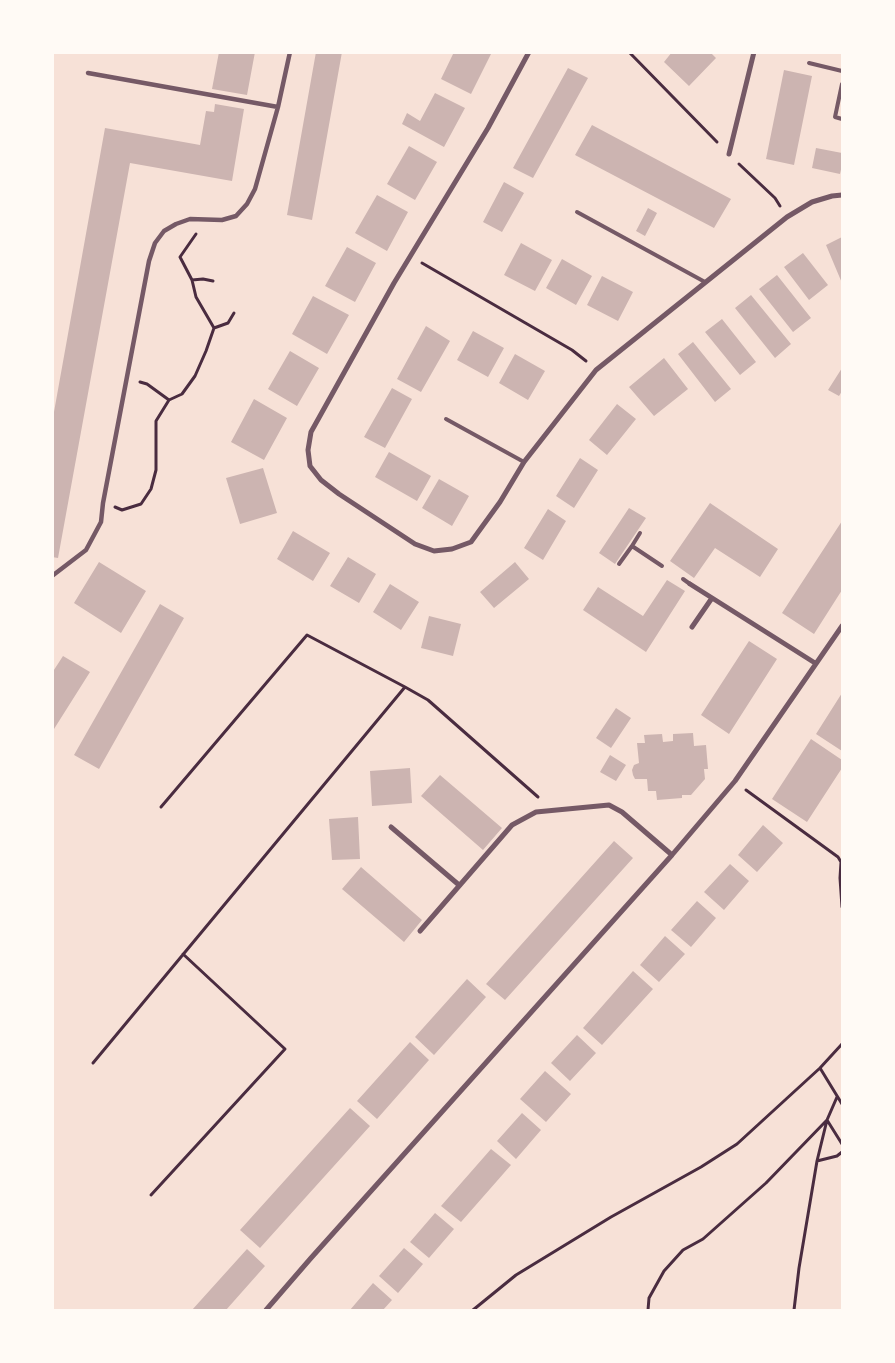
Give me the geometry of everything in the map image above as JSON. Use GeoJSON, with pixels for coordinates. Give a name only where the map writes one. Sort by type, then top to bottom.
{"type":"FeatureCollection","features":[{"type":"Feature","properties":{"kind":"street"},"geometry":{"type":"LineString","coordinates":[[52,576],[86,550],[101,522],[102,503],[128,378],[149,261],[155,243],[164,231],[176,224],[190,219],[222,220],[236,216],[247,204],[255,189],[278,107],[290,52]]}},
{"type":"Feature","properties":{"kind":"street"},"geometry":{"type":"LineString","coordinates":[[529,52],[488,128],[410,256],[311,432],[308,450],[310,466],[321,480],[338,494],[415,544],[434,551],[452,549],[471,542],[500,502],[524,462],[596,370],[787,217],[812,202],[842,195]]}},
{"type":"Feature","properties":{"kind":"street"},"geometry":{"type":"LineString","coordinates":[[729,154],[754,52]]}},
{"type":"Feature","properties":{"kind":"street"},"geometry":{"type":"LineString","coordinates":[[88,73],[278,107]]}},
{"type":"Feature","properties":{"kind":"street"},"geometry":{"type":"LineString","coordinates":[[690,584],[815,663]]}},
{"type":"Feature","properties":{"kind":"street"},"geometry":{"type":"LineString","coordinates":[[692,627],[712,598]]}},
{"type":"Feature","properties":{"kind":"street"},"geometry":{"type":"LineString","coordinates":[[266,1310],[672,855],[741,774],[842,626]]}},
{"type":"Feature","properties":{"kind":"street"},"geometry":{"type":"LineString","coordinates":[[420,931],[512,825],[536,812],[608,805],[622,812],[672,855]]}},
{"type":"Feature","properties":{"kind":"street"},"geometry":{"type":"LineString","coordinates":[[391,827],[459,885]]}},
{"type":"Feature","properties":{"kind":"lane"},"geometry":{"type":"LineString","coordinates":[[809,63],[842,71]]}},
{"type":"Feature","properties":{"kind":"lane"},"geometry":{"type":"LineString","coordinates":[[842,84],[835,117],[842,119]]}},
{"type":"Feature","properties":{"kind":"lane"},"geometry":{"type":"LineString","coordinates":[[577,212],[705,282]]}},
{"type":"Feature","properties":{"kind":"lane"},"geometry":{"type":"LineString","coordinates":[[446,419],[524,462]]}},
{"type":"Feature","properties":{"kind":"lane"},"geometry":{"type":"LineString","coordinates":[[619,564],[640,533]]}},
{"type":"Feature","properties":{"kind":"lane"},"geometry":{"type":"LineString","coordinates":[[632,546],[662,566]]}},
{"type":"Feature","properties":{"kind":"lane"},"geometry":{"type":"LineString","coordinates":[[683,579],[690,584]]}},
{"type":"Feature","properties":{"kind":"path"},"geometry":{"type":"LineString","coordinates":[[629,52],[775,198],[787,217]]}},
{"type":"Feature","properties":{"kind":"path"},"geometry":{"type":"LineString","coordinates":[[205,220],[180,257],[192,280],[196,297],[214,328]]}},
{"type":"Feature","properties":{"kind":"path"},"geometry":{"type":"LineString","coordinates":[[410,256],[572,350],[596,370]]}},
{"type":"Feature","properties":{"kind":"path"},"geometry":{"type":"LineString","coordinates":[[192,280],[203,279],[213,281]]}},
{"type":"Feature","properties":{"kind":"path"},"geometry":{"type":"LineString","coordinates":[[102,503],[122,510],[141,504],[151,489],[156,470],[156,421],[169,400],[182,394],[195,376],[214,328],[228,322],[234,313]]}},
{"type":"Feature","properties":{"kind":"path"},"geometry":{"type":"LineString","coordinates":[[128,378],[148,384],[169,400]]}},
{"type":"Feature","properties":{"kind":"path"},"geometry":{"type":"LineString","coordinates":[[161,807],[307,635],[428,700],[553,810]]}},
{"type":"Feature","properties":{"kind":"path"},"geometry":{"type":"LineString","coordinates":[[93,1063],[404,687]]}},
{"type":"Feature","properties":{"kind":"path"},"geometry":{"type":"LineString","coordinates":[[735,781],[838,857],[841,862],[842,907]]}},
{"type":"Feature","properties":{"kind":"path"},"geometry":{"type":"LineString","coordinates":[[151,1194],[285,1049],[183,954]]}},
{"type":"Feature","properties":{"kind":"path"},"geometry":{"type":"LineString","coordinates":[[474,1310],[516,1275],[603,1221],[701,1167],[737,1144],[820,1068],[842,1044]]}},
{"type":"Feature","properties":{"kind":"path"},"geometry":{"type":"LineString","coordinates":[[820,1068],[842,1104]]}},
{"type":"Feature","properties":{"kind":"path"},"geometry":{"type":"LineString","coordinates":[[794,1310],[817,1160],[826,1120],[838,1097]]}},
{"type":"Feature","properties":{"kind":"path"},"geometry":{"type":"LineString","coordinates":[[826,1120],[842,1144]]}},
{"type":"Feature","properties":{"kind":"path"},"geometry":{"type":"LineString","coordinates":[[648,1310],[649,1298],[664,1271],[683,1250],[703,1239],[766,1183],[826,1120]]}},
{"type":"Feature","properties":{"kind":"path"},"geometry":{"type":"LineString","coordinates":[[817,1160],[837,1156],[842,1152]]}},
{"type":"Feature","properties":{"kind":"building"},"geometry":{"type":"Polygon","coordinates":[[[219,52],[255,52],[247,95],[212,89],[219,52]]]}},
{"type":"Feature","properties":{"kind":"building"},"geometry":{"type":"Polygon","coordinates":[[[316,52],[342,52],[312,220],[287,215],[316,52]]]}},
{"type":"Feature","properties":{"kind":"building"},"geometry":{"type":"Polygon","coordinates":[[[454,52],[488,52],[491,54],[471,94],[441,79],[454,52]]]}},
{"type":"Feature","properties":{"kind":"building"},"geometry":{"type":"Polygon","coordinates":[[[672,52],[710,52],[716,58],[689,86],[664,62],[672,52]]]}},
{"type":"Feature","properties":{"kind":"building"},"geometry":{"type":"Polygon","coordinates":[[[568,68],[588,78],[533,178],[513,168],[568,68]]]}},
{"type":"Feature","properties":{"kind":"building"},"geometry":{"type":"Polygon","coordinates":[[[784,70],[812,76],[794,165],[766,159],[784,70]]]}},
{"type":"Feature","properties":{"kind":"building"},"geometry":{"type":"Polygon","coordinates":[[[435,93],[465,108],[444,147],[402,124],[407,113],[420,121],[435,93]]]}},
{"type":"Feature","properties":{"kind":"building"},"geometry":{"type":"Polygon","coordinates":[[[215,104],[244,109],[232,181],[130,163],[58,558],[52,557],[52,423],[105,128],[200,145],[206,111],[214,112],[215,104]]]}},
{"type":"Feature","properties":{"kind":"building"},"geometry":{"type":"Polygon","coordinates":[[[592,125],[731,199],[714,228],[575,155],[592,125]]]}},
{"type":"Feature","properties":{"kind":"building"},"geometry":{"type":"Polygon","coordinates":[[[409,146],[437,162],[415,200],[387,184],[409,146]]]}},
{"type":"Feature","properties":{"kind":"building"},"geometry":{"type":"Polygon","coordinates":[[[816,148],[842,153],[840,174],[812,168],[816,148]]]}},
{"type":"Feature","properties":{"kind":"building"},"geometry":{"type":"Polygon","coordinates":[[[504,182],[524,193],[502,232],[483,222],[504,182]]]}},
{"type":"Feature","properties":{"kind":"building"},"geometry":{"type":"Polygon","coordinates":[[[377,195],[408,212],[387,251],[355,233],[377,195]]]}},
{"type":"Feature","properties":{"kind":"building"},"geometry":{"type":"Polygon","coordinates":[[[648,208],[657,213],[645,236],[636,231],[648,208]]]}},
{"type":"Feature","properties":{"kind":"building"},"geometry":{"type":"Polygon","coordinates":[[[842,237],[842,283],[826,245],[842,237]]]}},
{"type":"Feature","properties":{"kind":"building"},"geometry":{"type":"Polygon","coordinates":[[[521,243],[552,260],[535,291],[504,275],[521,243]]]}},
{"type":"Feature","properties":{"kind":"building"},"geometry":{"type":"Polygon","coordinates":[[[347,247],[376,263],[355,302],[325,286],[347,247]]]}},
{"type":"Feature","properties":{"kind":"building"},"geometry":{"type":"Polygon","coordinates":[[[803,253],[828,285],[809,300],[784,267],[803,253]]]}},
{"type":"Feature","properties":{"kind":"building"},"geometry":{"type":"Polygon","coordinates":[[[562,259],[592,276],[576,305],[546,288],[562,259]]]}},
{"type":"Feature","properties":{"kind":"building"},"geometry":{"type":"Polygon","coordinates":[[[777,275],[811,318],[793,332],[759,289],[777,275]]]}},
{"type":"Feature","properties":{"kind":"building"},"geometry":{"type":"Polygon","coordinates":[[[602,276],[633,292],[618,321],[587,305],[602,276]]]}},
{"type":"Feature","properties":{"kind":"building"},"geometry":{"type":"Polygon","coordinates":[[[751,295],[791,344],[775,358],[735,308],[751,295]]]}},
{"type":"Feature","properties":{"kind":"building"},"geometry":{"type":"Polygon","coordinates":[[[313,296],[349,315],[327,354],[292,334],[313,296]]]}},
{"type":"Feature","properties":{"kind":"building"},"geometry":{"type":"Polygon","coordinates":[[[722,319],[756,362],[740,375],[705,332],[722,319]]]}},
{"type":"Feature","properties":{"kind":"building"},"geometry":{"type":"Polygon","coordinates":[[[426,326],[450,341],[421,392],[397,379],[426,326]]]}},
{"type":"Feature","properties":{"kind":"building"},"geometry":{"type":"Polygon","coordinates":[[[473,331],[504,348],[488,377],[457,360],[473,331]]]}},
{"type":"Feature","properties":{"kind":"building"},"geometry":{"type":"Polygon","coordinates":[[[693,342],[731,389],[715,402],[678,354],[693,342]]]}},
{"type":"Feature","properties":{"kind":"building"},"geometry":{"type":"Polygon","coordinates":[[[290,351],[319,368],[297,406],[268,389],[290,351]]]}},
{"type":"Feature","properties":{"kind":"building"},"geometry":{"type":"Polygon","coordinates":[[[515,354],[545,371],[528,400],[499,383],[515,354]]]}},
{"type":"Feature","properties":{"kind":"building"},"geometry":{"type":"Polygon","coordinates":[[[664,358],[688,389],[654,416],[629,387],[664,358]]]}},
{"type":"Feature","properties":{"kind":"building"},"geometry":{"type":"Polygon","coordinates":[[[842,368],[842,391],[839,396],[828,390],[842,368]]]}},
{"type":"Feature","properties":{"kind":"building"},"geometry":{"type":"Polygon","coordinates":[[[392,388],[412,399],[385,448],[364,437],[392,388]]]}},
{"type":"Feature","properties":{"kind":"building"},"geometry":{"type":"Polygon","coordinates":[[[254,399],[287,418],[264,460],[231,442],[254,399]]]}},
{"type":"Feature","properties":{"kind":"building"},"geometry":{"type":"Polygon","coordinates":[[[617,404],[636,419],[607,455],[589,440],[617,404]]]}},
{"type":"Feature","properties":{"kind":"building"},"geometry":{"type":"Polygon","coordinates":[[[389,452],[431,476],[417,501],[375,477],[389,452]]]}},
{"type":"Feature","properties":{"kind":"building"},"geometry":{"type":"Polygon","coordinates":[[[580,458],[598,470],[574,508],[556,496],[580,458]]]}},
{"type":"Feature","properties":{"kind":"building"},"geometry":{"type":"Polygon","coordinates":[[[263,468],[277,513],[240,524],[226,478],[263,468]]]}},
{"type":"Feature","properties":{"kind":"building"},"geometry":{"type":"Polygon","coordinates":[[[439,479],[469,496],[452,526],[422,508],[439,479]]]}},
{"type":"Feature","properties":{"kind":"building"},"geometry":{"type":"Polygon","coordinates":[[[710,503],[778,549],[760,577],[715,548],[694,578],[670,561],[710,503]]]}},
{"type":"Feature","properties":{"kind":"building"},"geometry":{"type":"Polygon","coordinates":[[[629,508],[646,518],[615,564],[599,553],[629,508]]]}},
{"type":"Feature","properties":{"kind":"building"},"geometry":{"type":"Polygon","coordinates":[[[548,509],[566,521],[543,560],[524,548],[548,509]]]}},
{"type":"Feature","properties":{"kind":"building"},"geometry":{"type":"Polygon","coordinates":[[[842,521],[842,590],[814,634],[782,613],[842,521]]]}},
{"type":"Feature","properties":{"kind":"building"},"geometry":{"type":"Polygon","coordinates":[[[293,531],[330,553],[313,581],[277,559],[293,531]]]}},
{"type":"Feature","properties":{"kind":"building"},"geometry":{"type":"Polygon","coordinates":[[[348,557],[376,574],[359,603],[330,586],[348,557]]]}},
{"type":"Feature","properties":{"kind":"building"},"geometry":{"type":"Polygon","coordinates":[[[99,562],[146,591],[121,633],[74,603],[99,562]]]}},
{"type":"Feature","properties":{"kind":"building"},"geometry":{"type":"Polygon","coordinates":[[[515,562],[529,579],[494,608],[480,592],[515,562]]]}},
{"type":"Feature","properties":{"kind":"building"},"geometry":{"type":"Polygon","coordinates":[[[667,580],[685,591],[646,652],[583,610],[598,587],[643,616],[667,580]]]}},
{"type":"Feature","properties":{"kind":"building"},"geometry":{"type":"Polygon","coordinates":[[[390,584],[419,602],[401,630],[373,612],[390,584]]]}},
{"type":"Feature","properties":{"kind":"building"},"geometry":{"type":"Polygon","coordinates":[[[160,604],[184,618],[99,769],[74,755],[160,604]]]}},
{"type":"Feature","properties":{"kind":"building"},"geometry":{"type":"Polygon","coordinates":[[[429,616],[461,624],[453,656],[421,648],[429,616]]]}},
{"type":"Feature","properties":{"kind":"building"},"geometry":{"type":"Polygon","coordinates":[[[749,641],[777,659],[729,734],[701,715],[749,641]]]}},
{"type":"Feature","properties":{"kind":"building"},"geometry":{"type":"Polygon","coordinates":[[[63,656],[90,672],[54,729],[52,728],[52,673],[63,656]]]}},
{"type":"Feature","properties":{"kind":"building"},"geometry":{"type":"Polygon","coordinates":[[[842,693],[842,751],[816,734],[842,693]]]}},
{"type":"Feature","properties":{"kind":"building"},"geometry":{"type":"Polygon","coordinates":[[[616,708],[631,718],[611,748],[596,738],[616,708]]]}},
{"type":"Feature","properties":{"kind":"building"},"geometry":{"type":"Polygon","coordinates":[[[693,733],[694,746],[706,745],[708,769],[704,769],[705,779],[691,795],[682,795],[682,798],[657,800],[656,791],[648,791],[647,779],[635,779],[633,775],[634,765],[639,763],[637,743],[645,743],[644,735],[662,734],[663,742],[673,741],[673,734],[693,733]]]}},
{"type":"Feature","properties":{"kind":"building"},"geometry":{"type":"Polygon","coordinates":[[[811,739],[842,760],[842,768],[807,822],[772,799],[811,739]]]}},
{"type":"Feature","properties":{"kind":"building"},"geometry":{"type":"Polygon","coordinates":[[[610,755],[626,765],[616,781],[600,772],[610,755]]]}},
{"type":"Feature","properties":{"kind":"building"},"geometry":{"type":"Polygon","coordinates":[[[410,768],[412,803],[372,806],[370,771],[410,768]]]}},
{"type":"Feature","properties":{"kind":"building"},"geometry":{"type":"Polygon","coordinates":[[[440,775],[502,828],[483,850],[421,796],[440,775]]]}},
{"type":"Feature","properties":{"kind":"building"},"geometry":{"type":"Polygon","coordinates":[[[358,817],[360,859],[332,860],[329,819],[358,817]]]}},
{"type":"Feature","properties":{"kind":"building"},"geometry":{"type":"Polygon","coordinates":[[[763,825],[783,843],[757,872],[738,855],[763,825]]]}},
{"type":"Feature","properties":{"kind":"building"},"geometry":{"type":"Polygon","coordinates":[[[614,841],[633,858],[505,1000],[486,984],[614,841]]]}},
{"type":"Feature","properties":{"kind":"building"},"geometry":{"type":"Polygon","coordinates":[[[730,864],[749,881],[724,910],[704,892],[730,864]]]}},
{"type":"Feature","properties":{"kind":"building"},"geometry":{"type":"Polygon","coordinates":[[[361,867],[422,920],[404,942],[342,889],[361,867]]]}},
{"type":"Feature","properties":{"kind":"building"},"geometry":{"type":"Polygon","coordinates":[[[697,901],[716,918],[691,947],[671,930],[697,901]]]}},
{"type":"Feature","properties":{"kind":"building"},"geometry":{"type":"Polygon","coordinates":[[[665,936],[685,954],[659,982],[640,965],[665,936]]]}},
{"type":"Feature","properties":{"kind":"building"},"geometry":{"type":"Polygon","coordinates":[[[633,971],[653,989],[602,1045],[583,1028],[633,971]]]}},
{"type":"Feature","properties":{"kind":"building"},"geometry":{"type":"Polygon","coordinates":[[[467,979],[486,997],[434,1055],[415,1037],[467,979]]]}},
{"type":"Feature","properties":{"kind":"building"},"geometry":{"type":"Polygon","coordinates":[[[577,1035],[596,1053],[570,1081],[551,1063],[577,1035]]]}},
{"type":"Feature","properties":{"kind":"building"},"geometry":{"type":"Polygon","coordinates":[[[410,1042],[429,1060],[377,1119],[357,1101],[410,1042]]]}},
{"type":"Feature","properties":{"kind":"building"},"geometry":{"type":"Polygon","coordinates":[[[545,1071],[571,1094],[546,1122],[520,1099],[545,1071]]]}},
{"type":"Feature","properties":{"kind":"building"},"geometry":{"type":"Polygon","coordinates":[[[350,1108],[370,1126],[260,1248],[240,1230],[350,1108]]]}},
{"type":"Feature","properties":{"kind":"building"},"geometry":{"type":"Polygon","coordinates":[[[522,1113],[541,1130],[516,1159],[497,1141],[522,1113]]]}},
{"type":"Feature","properties":{"kind":"building"},"geometry":{"type":"Polygon","coordinates":[[[491,1149],[511,1165],[461,1222],[441,1206],[491,1149]]]}},
{"type":"Feature","properties":{"kind":"building"},"geometry":{"type":"Polygon","coordinates":[[[435,1213],[454,1229],[429,1258],[410,1242],[435,1213]]]}},
{"type":"Feature","properties":{"kind":"building"},"geometry":{"type":"Polygon","coordinates":[[[404,1248],[423,1264],[398,1293],[379,1276],[404,1248]]]}},
{"type":"Feature","properties":{"kind":"building"},"geometry":{"type":"Polygon","coordinates":[[[247,1249],[265,1266],[226,1310],[192,1310],[247,1249]]]}},
{"type":"Feature","properties":{"kind":"building"},"geometry":{"type":"Polygon","coordinates":[[[373,1283],[392,1300],[383,1310],[350,1310],[373,1283]]]}}]}
